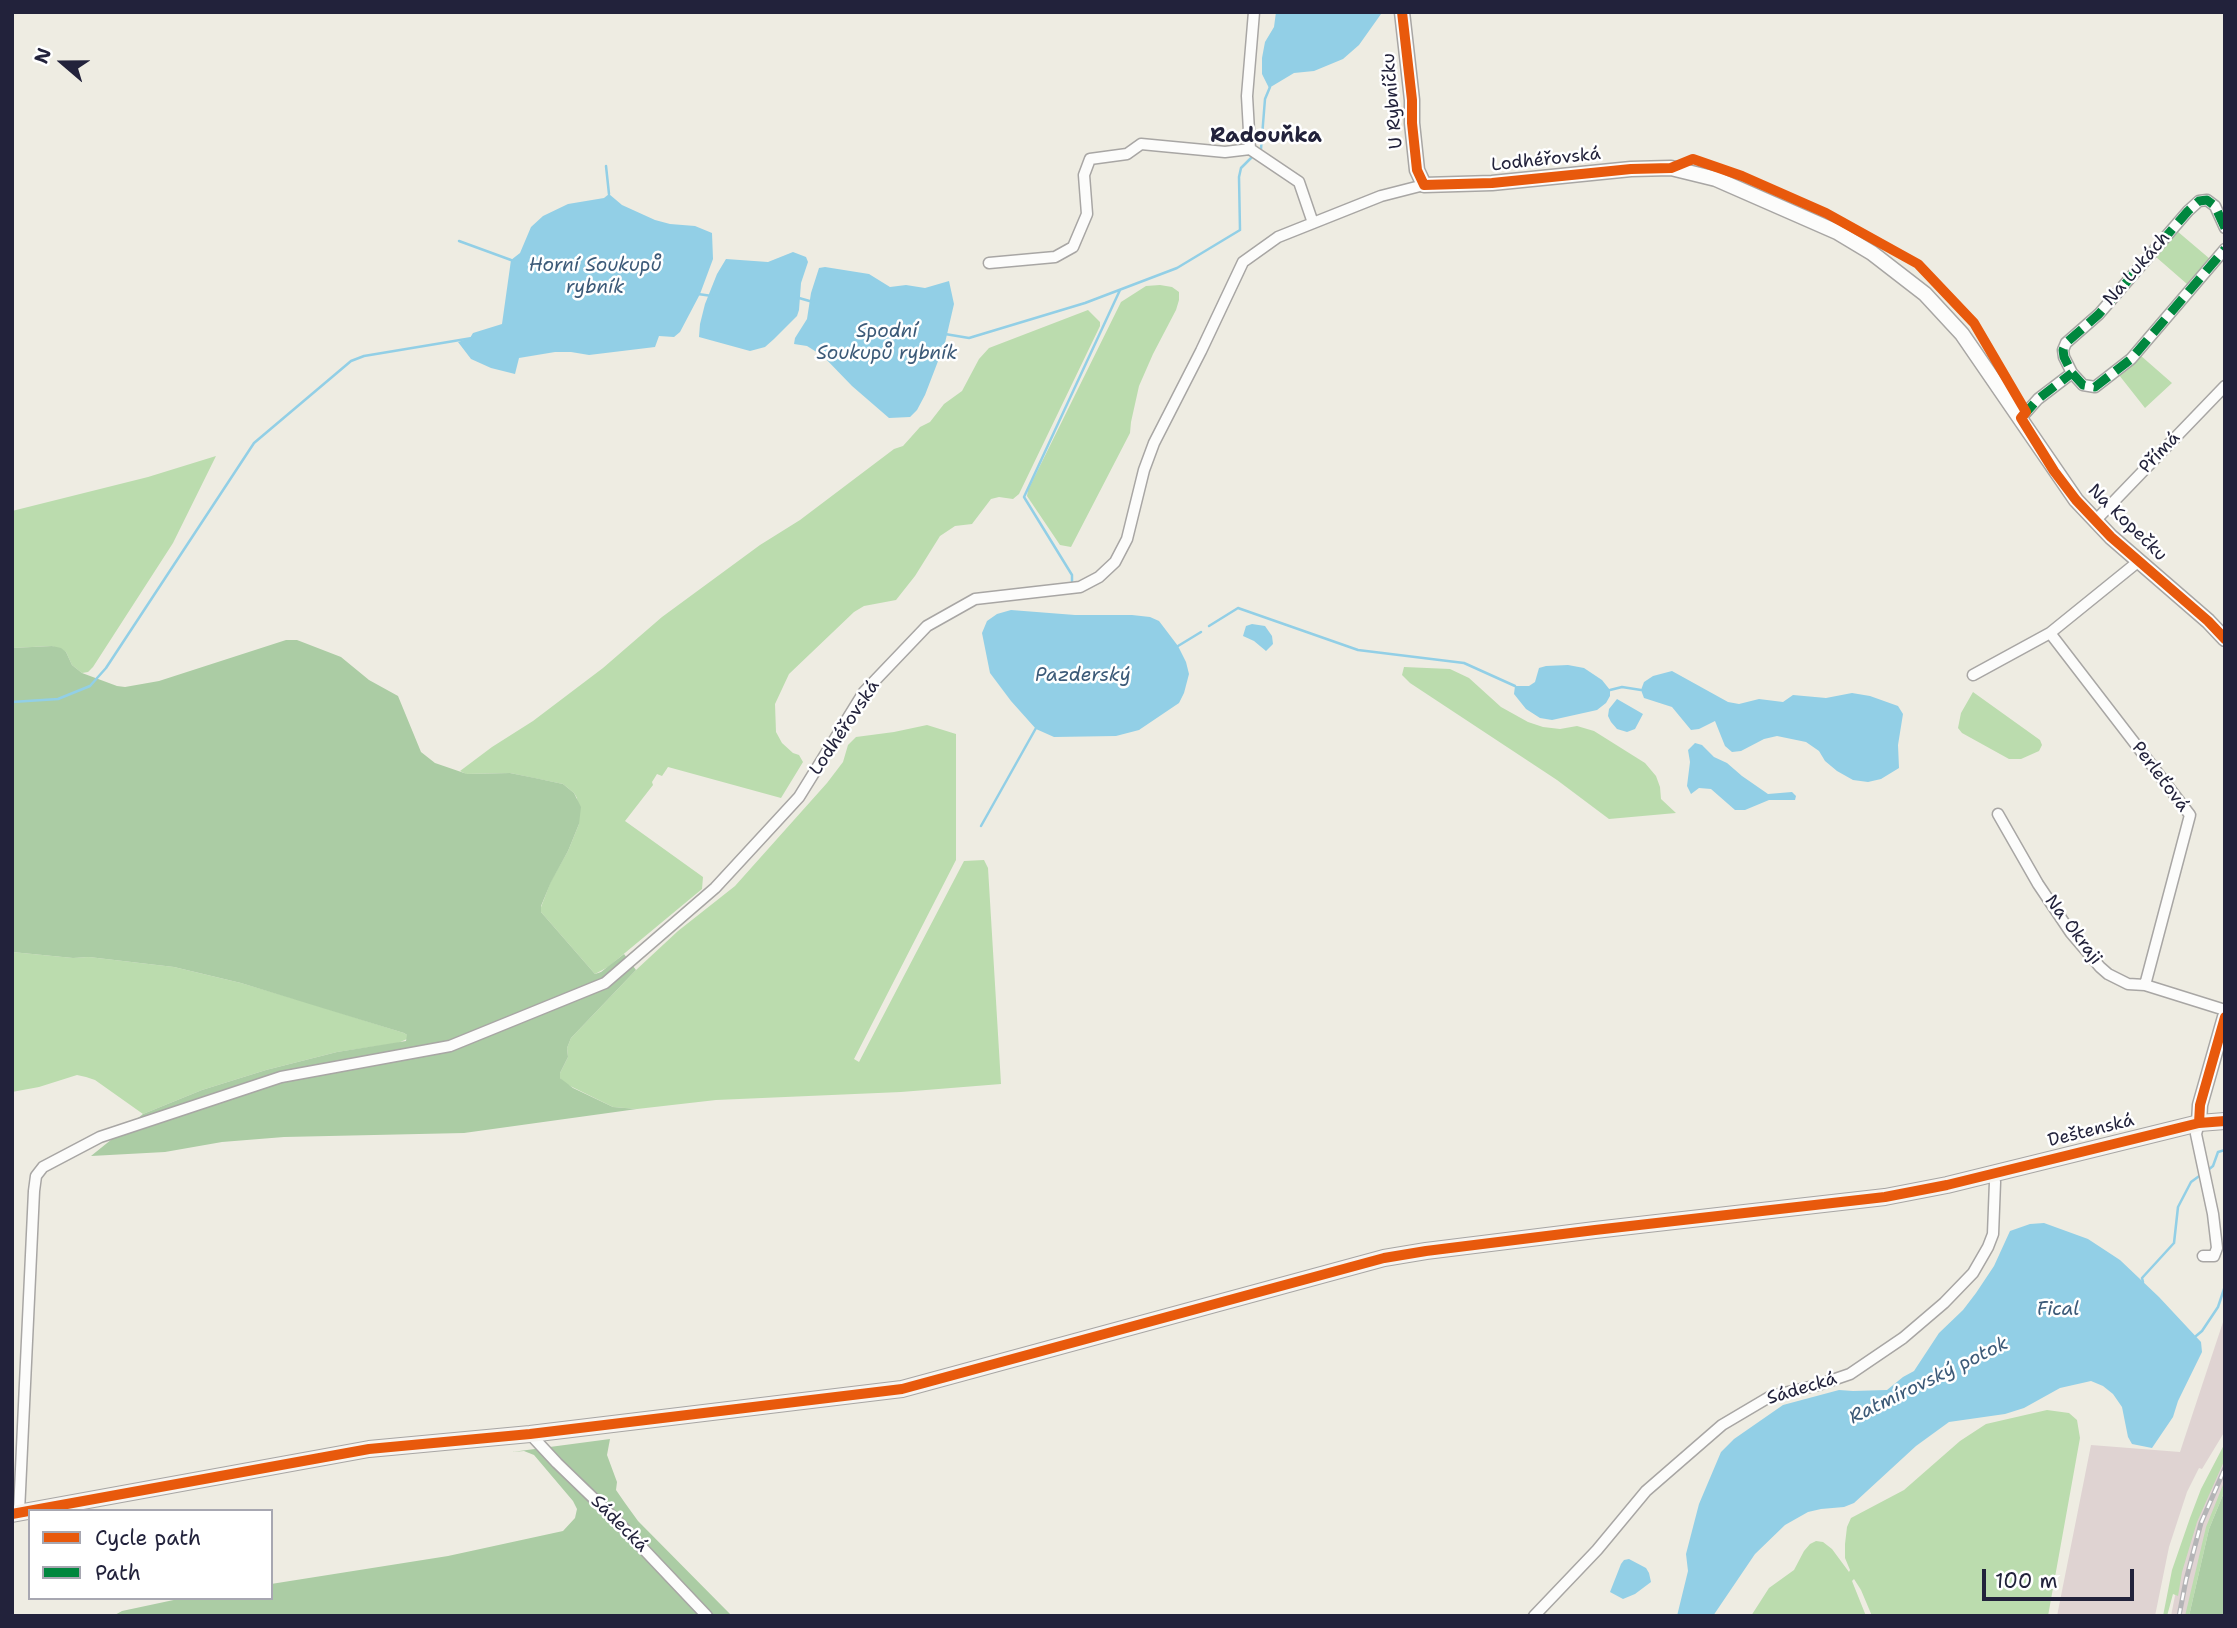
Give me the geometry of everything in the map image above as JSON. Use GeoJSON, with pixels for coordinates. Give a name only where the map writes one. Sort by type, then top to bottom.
{"type":"FeatureCollection","features":[{"type":"Feature","properties":{"kind":"main road","name":"Deštenská"},"geometry":{"type":"LineString","coordinates":[[38,1509],[369,1449],[530,1434],[902,1389],[1384,1258],[1749,1211],[1885,1197],[1992,1174],[2199,1123],[2225,1121]]}},
{"type":"Feature","properties":{"kind":"street"},"geometry":{"type":"LineString","coordinates":[[1250,149],[1247,96],[1254,12]]}},
{"type":"Feature","properties":{"kind":"street","name":"U Rybníčku"},"geometry":{"type":"LineString","coordinates":[[1402,12],[1417,170],[1424,185]]}},
{"type":"Feature","properties":{"kind":"street"},"geometry":{"type":"LineString","coordinates":[[989,263],[1055,257],[1073,247],[1087,214],[1084,175],[1090,159],[1127,154],[1141,144],[1225,152],[1250,149],[1299,183],[1313,223]]}},
{"type":"Feature","properties":{"kind":"street","name":"Lodhéřovská"},"geometry":{"type":"LineString","coordinates":[[16,1513],[34,1191],[36,1176],[43,1167],[100,1137],[281,1077],[450,1046],[605,983],[715,888],[799,797],[864,692],[927,626],[975,599],[1080,587],[1099,577],[1115,562],[1127,539],[1144,470],[1154,443],[1243,262],[1278,237],[1381,196],[1424,185],[1492,183],[1631,169],[1671,168],[1716,179],[1772,202],[1837,232],[1872,253],[1925,294],[1962,334],[2021,418]]}},
{"type":"Feature","properties":{"kind":"street","name":"Na Lukách"},"geometry":{"type":"LineString","coordinates":[[2072,373],[2063,350],[2066,343],[2099,314],[2188,211],[2199,201],[2207,200],[2215,206],[2225,228]]}},
{"type":"Feature","properties":{"kind":"street"},"geometry":{"type":"LineString","coordinates":[[2021,418],[2038,400],[2072,373],[2083,385],[2095,387],[2132,359],[2225,249]]}},
{"type":"Feature","properties":{"kind":"street","name":"Přímá"},"geometry":{"type":"LineString","coordinates":[[2095,521],[2225,386]]}},
{"type":"Feature","properties":{"kind":"street","name":"Na Kopečku"},"geometry":{"type":"LineString","coordinates":[[2021,418],[2054,471],[2095,521],[2225,639]]}},
{"type":"Feature","properties":{"kind":"street"},"geometry":{"type":"LineString","coordinates":[[1973,675],[2050,633],[2139,561]]}},
{"type":"Feature","properties":{"kind":"street","name":"Perleťová"},"geometry":{"type":"LineString","coordinates":[[2050,633],[2190,815],[2145,985]]}},
{"type":"Feature","properties":{"kind":"street","name":"Na Okraji"},"geometry":{"type":"LineString","coordinates":[[1998,814],[2038,884],[2071,933],[2108,974],[2128,984],[2145,985],[2225,1010]]}},
{"type":"Feature","properties":{"kind":"street"},"geometry":{"type":"LineString","coordinates":[[2203,1256],[2214,1256],[2217,1248],[2213,1214],[2196,1134],[2202,1098],[2225,1017]]}},
{"type":"Feature","properties":{"kind":"street","name":"Sádecká"},"geometry":{"type":"LineString","coordinates":[[1534,1616],[1597,1550],[1646,1491],[1723,1424],[1771,1396],[1850,1374],[1903,1338],[1944,1303],[1973,1273],[1993,1234],[1995,1182],[1992,1174]]}},
{"type":"Feature","properties":{"kind":"street","name":"Sádecká"},"geometry":{"type":"LineString","coordinates":[[530,1434],[708,1616]]}},
{"type":"Feature","properties":{"kind":"shaded area"},"geometry":{"type":"Polygon","coordinates":[[[2225,1316],[2225,1431],[2202,1469],[2199,1468],[2187,1492],[2169,1547],[2155,1616],[2057,1616],[2091,1445],[2180,1452],[2225,1316]]]}},
{"type":"Feature","properties":{"kind":"shaded area"},"geometry":{"type":"Polygon","coordinates":[[[2225,1450],[2225,1488],[2209,1526],[2188,1616],[2171,1616],[2184,1550],[2225,1450]]]}},
{"type":"Feature","properties":{"kind":"green space"},"geometry":{"type":"Polygon","coordinates":[[[2177,231],[2210,259],[2187,284],[2156,257],[2177,231]]]}},
{"type":"Feature","properties":{"kind":"green space"},"geometry":{"type":"Polygon","coordinates":[[[1146,286],[1172,287],[1179,292],[1179,300],[1139,386],[1130,433],[1071,547],[1060,545],[1027,496],[1028,490],[1121,302],[1146,286]]]}},
{"type":"Feature","properties":{"kind":"green space"},"geometry":{"type":"Polygon","coordinates":[[[1088,310],[1100,322],[1100,326],[1019,494],[1013,499],[991,499],[972,524],[955,526],[940,536],[896,600],[864,606],[854,612],[789,674],[775,704],[776,732],[782,743],[799,755],[803,762],[781,798],[668,767],[662,776],[657,774],[653,785],[625,821],[703,877],[702,889],[608,967],[595,974],[541,912],[551,881],[579,824],[577,798],[574,793],[563,784],[510,773],[466,774],[460,771],[533,721],[603,668],[662,617],[760,545],[800,520],[894,449],[903,446],[920,427],[930,422],[944,404],[962,391],[979,359],[989,348],[1088,310]]]}},
{"type":"Feature","properties":{"kind":"green space"},"geometry":{"type":"Polygon","coordinates":[[[2140,355],[2172,383],[2145,408],[2119,375],[2140,355]]]}},
{"type":"Feature","properties":{"kind":"green space"},"geometry":{"type":"Polygon","coordinates":[[[216,456],[173,543],[88,672],[82,673],[72,665],[66,652],[52,646],[12,648],[12,511],[148,477],[216,456]]]}},
{"type":"Feature","properties":{"kind":"green space"},"geometry":{"type":"Polygon","coordinates":[[[286,640],[297,640],[341,657],[369,680],[398,696],[421,752],[435,763],[467,774],[510,773],[563,784],[574,793],[581,807],[579,824],[551,882],[541,912],[595,974],[624,954],[636,970],[571,1038],[567,1048],[568,1057],[560,1078],[573,1088],[613,1107],[637,1109],[464,1133],[284,1137],[222,1142],[165,1152],[91,1156],[143,1114],[202,1090],[337,1052],[406,1041],[407,1035],[404,1033],[241,983],[174,967],[89,957],[12,952],[12,648],[61,648],[72,665],[82,673],[125,687],[159,681],[286,640]]]}},
{"type":"Feature","properties":{"kind":"green space"},"geometry":{"type":"Polygon","coordinates":[[[1404,667],[1450,669],[1469,678],[1501,707],[1528,722],[1543,727],[1560,729],[1577,726],[1594,731],[1645,763],[1656,776],[1661,799],[1676,813],[1609,819],[1557,780],[1410,683],[1402,675],[1404,667]]]}},
{"type":"Feature","properties":{"kind":"green space"},"geometry":{"type":"Polygon","coordinates":[[[1973,692],[2040,740],[2042,745],[2039,751],[2021,759],[2009,759],[1962,733],[1958,728],[1961,713],[1973,692]]]}},
{"type":"Feature","properties":{"kind":"green space"},"geometry":{"type":"Polygon","coordinates":[[[927,725],[956,734],[956,860],[854,1059],[859,1062],[964,861],[984,860],[988,868],[1001,1084],[901,1092],[716,1100],[637,1109],[613,1107],[564,1083],[560,1073],[568,1057],[567,1048],[571,1038],[636,970],[678,931],[735,886],[827,783],[843,762],[848,745],[856,737],[927,725]]]}},
{"type":"Feature","properties":{"kind":"green space"},"geometry":{"type":"Polygon","coordinates":[[[12,952],[89,957],[174,967],[312,1004],[404,1033],[407,1039],[398,1043],[337,1052],[266,1070],[202,1090],[143,1114],[95,1080],[77,1075],[12,1092],[12,952]]]}},
{"type":"Feature","properties":{"kind":"green space"},"geometry":{"type":"Polygon","coordinates":[[[2047,1410],[2069,1413],[2077,1420],[2080,1438],[2048,1616],[1872,1616],[1854,1579],[1852,1581],[1866,1616],[1751,1616],[1769,1588],[1794,1570],[1810,1544],[1823,1542],[1832,1549],[1849,1572],[1845,1544],[1851,1518],[1904,1490],[1960,1441],[1986,1424],[2047,1410]]]}},
{"type":"Feature","properties":{"kind":"green space"},"geometry":{"type":"Polygon","coordinates":[[[610,1439],[607,1455],[617,1482],[616,1490],[638,1521],[732,1616],[113,1616],[122,1611],[174,1600],[273,1600],[273,1584],[448,1556],[563,1531],[575,1518],[577,1509],[573,1501],[534,1455],[524,1451],[512,1452],[610,1439]]]}},
{"type":"Feature","properties":{"kind":"green space"},"geometry":{"type":"Polygon","coordinates":[[[2225,1443],[2225,1459],[2197,1522],[2178,1596],[2173,1594],[2167,1616],[2163,1616],[2172,1570],[2190,1518],[2201,1489],[2225,1443]]]}},
{"type":"Feature","properties":{"kind":"green space"},"geometry":{"type":"Polygon","coordinates":[[[2225,1480],[2225,1490],[2209,1529],[2189,1616],[2185,1616],[2206,1527],[2225,1480]]]}},
{"type":"Feature","properties":{"kind":"green space"},"geometry":{"type":"Polygon","coordinates":[[[2225,1490],[2225,1616],[2189,1616],[2209,1529],[2225,1490]]]}},
{"type":"Feature","properties":{"kind":"water"},"geometry":{"type":"Polygon","coordinates":[[[1276,12],[1381,14],[1359,45],[1343,59],[1314,71],[1294,73],[1269,88],[1262,74],[1262,58],[1265,42],[1274,27],[1276,12]]]}},
{"type":"Feature","properties":{"kind":"water","name":"Horní Soukupů rybník"},"geometry":{"type":"Polygon","coordinates":[[[609,194],[622,205],[655,220],[695,226],[712,233],[713,259],[700,294],[680,332],[674,337],[659,336],[655,347],[589,355],[555,352],[519,358],[515,374],[471,359],[458,342],[470,338],[473,333],[502,324],[511,260],[520,253],[531,227],[543,216],[568,204],[604,198],[609,194]]]}},
{"type":"Feature","properties":{"kind":"water"},"geometry":{"type":"Polygon","coordinates":[[[793,252],[806,257],[808,262],[801,283],[799,310],[797,316],[774,339],[765,347],[750,351],[699,337],[705,304],[726,259],[768,262],[793,252]]]}},
{"type":"Feature","properties":{"kind":"water","name":"Spodní Soukupů rybník"},"geometry":{"type":"Polygon","coordinates":[[[819,268],[869,274],[890,287],[906,285],[925,288],[949,281],[954,304],[945,343],[925,395],[910,417],[889,418],[823,356],[807,346],[794,344],[807,319],[819,268]]]}},
{"type":"Feature","properties":{"kind":"water","name":"Pazderský"},"geometry":{"type":"Polygon","coordinates":[[[1011,610],[1075,615],[1132,615],[1159,621],[1178,646],[1189,674],[1179,703],[1139,730],[1116,736],[1054,737],[1036,729],[990,673],[982,633],[987,621],[997,614],[1011,610]]]}},
{"type":"Feature","properties":{"kind":"water"},"geometry":{"type":"Polygon","coordinates":[[[1246,626],[1265,626],[1272,636],[1273,644],[1266,651],[1243,636],[1246,626]]]}},
{"type":"Feature","properties":{"kind":"water"},"geometry":{"type":"Polygon","coordinates":[[[1568,665],[1584,668],[1602,680],[1610,690],[1606,703],[1597,710],[1552,720],[1540,718],[1526,709],[1514,694],[1515,686],[1529,686],[1535,682],[1539,668],[1568,665]]]}},
{"type":"Feature","properties":{"kind":"water"},"geometry":{"type":"Polygon","coordinates":[[[1672,671],[1728,702],[1739,704],[1759,699],[1783,702],[1793,695],[1826,698],[1852,693],[1898,706],[1903,714],[1898,745],[1899,768],[1881,779],[1868,782],[1853,780],[1837,771],[1825,761],[1819,751],[1806,742],[1777,736],[1732,752],[1725,746],[1715,721],[1691,730],[1672,707],[1644,698],[1641,690],[1644,682],[1653,676],[1672,671]]]}},
{"type":"Feature","properties":{"kind":"water"},"geometry":{"type":"Polygon","coordinates":[[[1617,699],[1643,714],[1635,729],[1627,732],[1617,729],[1611,722],[1609,709],[1617,699]]]}},
{"type":"Feature","properties":{"kind":"water"},"geometry":{"type":"Polygon","coordinates":[[[1695,743],[1702,745],[1714,757],[1727,763],[1768,794],[1792,792],[1796,796],[1795,800],[1769,800],[1745,810],[1735,810],[1711,789],[1699,788],[1691,794],[1687,786],[1690,762],[1688,750],[1695,743]]]}},
{"type":"Feature","properties":{"kind":"water","name":"Fical"},"geometry":{"type":"Polygon","coordinates":[[[2044,1223],[2088,1239],[2120,1260],[2201,1342],[2202,1352],[2173,1417],[2152,1448],[2132,1444],[2122,1407],[2113,1394],[2091,1381],[2060,1388],[2024,1408],[2005,1414],[1949,1422],[1916,1446],[1854,1503],[1808,1512],[1785,1525],[1755,1554],[1713,1616],[1677,1616],[1688,1571],[1686,1554],[1699,1504],[1721,1452],[1734,1439],[1783,1405],[1839,1390],[1887,1390],[1914,1371],[1939,1333],[1976,1293],[1994,1266],[2010,1231],[2030,1224],[2044,1223]]]}},
{"type":"Feature","properties":{"kind":"water"},"geometry":{"type":"Polygon","coordinates":[[[1629,1559],[1646,1568],[1651,1582],[1623,1599],[1610,1592],[1621,1564],[1629,1559]]]}},
{"type":"Feature","properties":{"kind":"waterway"},"geometry":{"type":"LineString","coordinates":[[1258,152],[1261,149],[1265,99],[1270,87]]}},
{"type":"Feature","properties":{"kind":"waterway"},"geometry":{"type":"LineString","coordinates":[[945,334],[969,338],[1085,303],[1177,268],[1240,230],[1239,177],[1241,168],[1253,156]]}},
{"type":"Feature","properties":{"kind":"waterway"},"geometry":{"type":"LineString","coordinates":[[606,166],[609,194]]}},
{"type":"Feature","properties":{"kind":"waterway"},"geometry":{"type":"LineString","coordinates":[[459,241],[511,260]]}},
{"type":"Feature","properties":{"kind":"waterway"},"geometry":{"type":"LineString","coordinates":[[1072,581],[1072,575],[1024,497],[1120,290]]}},
{"type":"Feature","properties":{"kind":"waterway"},"geometry":{"type":"LineString","coordinates":[[698,294],[712,296]]}},
{"type":"Feature","properties":{"kind":"waterway"},"geometry":{"type":"LineString","coordinates":[[799,298],[813,302]]}},
{"type":"Feature","properties":{"kind":"waterway"},"geometry":{"type":"LineString","coordinates":[[12,702],[58,699],[90,686],[106,668],[254,443],[351,361],[364,356],[472,338]]}},
{"type":"Feature","properties":{"kind":"waterway"},"geometry":{"type":"LineString","coordinates":[[1209,626],[1238,608],[1358,650],[1464,663],[1515,686]]}},
{"type":"Feature","properties":{"kind":"waterway"},"geometry":{"type":"LineString","coordinates":[[1178,646],[1201,632]]}},
{"type":"Feature","properties":{"kind":"waterway"},"geometry":{"type":"LineString","coordinates":[[1610,690],[1622,687],[1641,690]]}},
{"type":"Feature","properties":{"kind":"waterway"},"geometry":{"type":"LineString","coordinates":[[981,826],[1036,728]]}},
{"type":"Feature","properties":{"kind":"waterway"},"geometry":{"type":"LineString","coordinates":[[2208,1170],[2213,1166],[2218,1152],[2225,1150]]}},
{"type":"Feature","properties":{"kind":"waterway"},"geometry":{"type":"LineString","coordinates":[[2143,1282],[2142,1278],[2174,1243],[2178,1207],[2191,1182],[2202,1174]]}},
{"type":"Feature","properties":{"kind":"waterway","name":"Ratmírovský potok"},"geometry":{"type":"LineString","coordinates":[[2196,1336],[2218,1307],[2225,1286]]}},
{"type":"Feature","properties":{"kind":"railway"},"geometry":{"type":"LineString","coordinates":[[2179,1616],[2201,1523],[2225,1468]]}},
{"type":"Feature","properties":{"kind":"marked path"},"geometry":{"type":"LineString","coordinates":[[2225,228],[2215,206],[2207,200],[2199,201],[2188,211],[2099,314],[2066,343],[2064,357],[2072,373],[2083,385],[2095,387],[2131,359],[2225,249]]}},
{"type":"Feature","properties":{"kind":"marked path"},"geometry":{"type":"LineString","coordinates":[[2022,417],[2038,399],[2072,373]]}},
{"type":"Feature","properties":{"kind":"cycle path"},"geometry":{"type":"LineString","coordinates":[[1402,12],[1417,170],[1424,185],[1492,183],[1631,169],[1671,168],[1693,159],[1742,176],[1826,213],[1918,264],[1974,323],[2026,412],[2021,418],[2054,471],[2076,500],[2111,537],[2225,639]]}},
{"type":"Feature","properties":{"kind":"cycle path"},"geometry":{"type":"LineString","coordinates":[[2199,1123],[2200,1105],[2225,1017]]}},
{"type":"Feature","properties":{"kind":"cycle path"},"geometry":{"type":"LineString","coordinates":[[39,1509],[369,1449],[530,1434],[902,1389],[1384,1258],[1595,1230],[1885,1197],[1947,1185],[2199,1123],[2225,1121]]}},
{"type":"Feature","properties":{"kind":"cycle path"},"geometry":{"type":"LineString","coordinates":[[12,1514],[28,1511]]}},
{"type":"Feature","properties":{"kind":"district","name":"Radouňka"},"geometry":{"type":"Point","coordinates":[1266,137]}}]}
